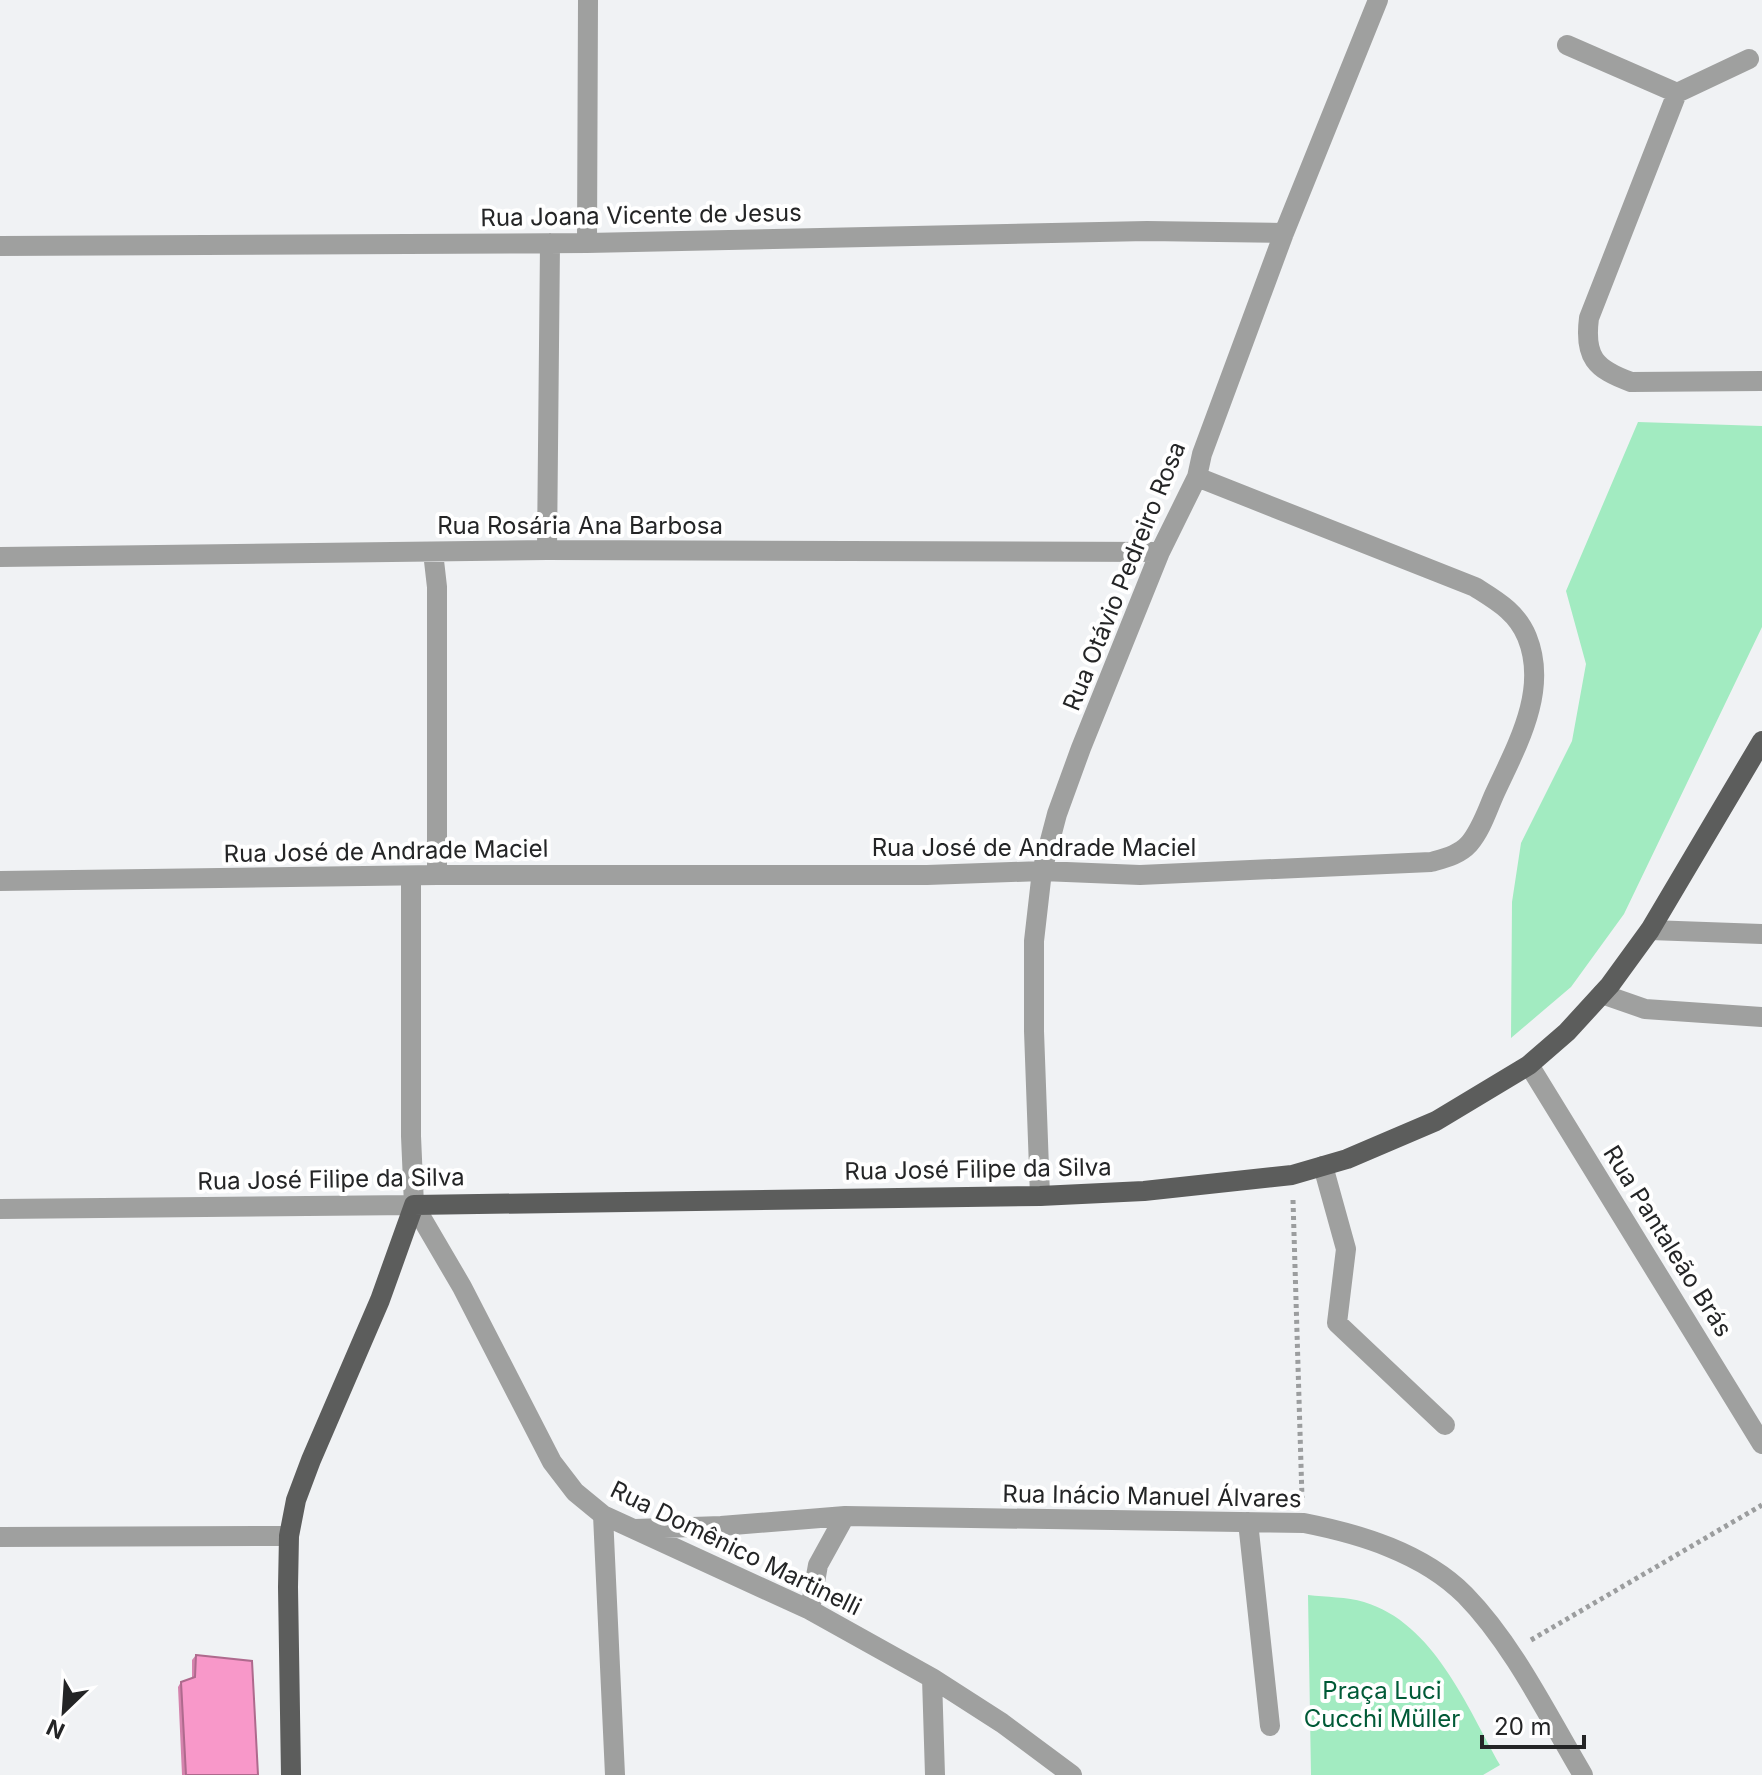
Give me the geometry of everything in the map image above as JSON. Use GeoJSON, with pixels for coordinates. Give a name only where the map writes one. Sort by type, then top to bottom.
{"type":"FeatureCollection","features":[{"type":"Feature","properties":{"kind":"main road","name":"Rua José Filipe da Silva"},"geometry":{"type":"LineString","coordinates":[[414,1205],[1040,1196],[1144,1191],[1292,1175],[1347,1159],[1436,1121],[1529,1065],[1567,1032],[1602,994],[1650,930],[1762,741]]}},
{"type":"Feature","properties":{"kind":"main road"},"geometry":{"type":"LineString","coordinates":[[291,1775],[289,1536],[296,1500],[380,1300],[414,1205]]}},
{"type":"Feature","properties":{"kind":"street"},"geometry":{"type":"LineString","coordinates":[[587,243],[588,0]]}},
{"type":"Feature","properties":{"kind":"street","name":"Rua Otávio Pedreiro Rosa"},"geometry":{"type":"LineString","coordinates":[[1040,1196],[1034,941],[1042,871],[1057,814],[1160,552],[1197,477],[1202,454],[1284,233],[1378,0]]}},
{"type":"Feature","properties":{"kind":"street"},"geometry":{"type":"LineString","coordinates":[[1567,45],[1677,93]]}},
{"type":"Feature","properties":{"kind":"street"},"geometry":{"type":"LineString","coordinates":[[1749,59],[1677,93],[1589,318],[1586,340],[1591,355],[1611,375],[1631,382],[1762,381]]}},
{"type":"Feature","properties":{"kind":"street","name":"Rua Joana Vicente de Jesus"},"geometry":{"type":"LineString","coordinates":[[0,246],[587,243],[1131,231],[1284,233]]}},
{"type":"Feature","properties":{"kind":"street"},"geometry":{"type":"LineString","coordinates":[[547,550],[550,243]]}},
{"type":"Feature","properties":{"kind":"street","name":"Rua José de Andrade Maciel"},"geometry":{"type":"LineString","coordinates":[[0,881],[437,875],[927,875],[1042,871],[1140,875],[1431,862],[1453,856],[1468,845],[1479,828],[1524,730],[1531,702],[1534,668],[1527,637],[1510,610],[1475,587],[1197,477]]}},
{"type":"Feature","properties":{"kind":"street","name":"Rua Rosária Ana Barbosa"},"geometry":{"type":"LineString","coordinates":[[0,557],[547,550],[1160,552]]}},
{"type":"Feature","properties":{"kind":"street"},"geometry":{"type":"LineString","coordinates":[[433,552],[437,587],[437,875]]}},
{"type":"Feature","properties":{"kind":"street"},"geometry":{"type":"LineString","coordinates":[[411,877],[414,1205]]}},
{"type":"Feature","properties":{"kind":"street"},"geometry":{"type":"LineString","coordinates":[[1650,930],[1762,934]]}},
{"type":"Feature","properties":{"kind":"street"},"geometry":{"type":"LineString","coordinates":[[1602,994],[1645,1009],[1762,1017]]}},
{"type":"Feature","properties":{"kind":"street","name":"Rua Pantaleão Brás"},"geometry":{"type":"LineString","coordinates":[[1529,1065],[1762,1444]]}},
{"type":"Feature","properties":{"kind":"street"},"geometry":{"type":"LineString","coordinates":[[1323,1166],[1346,1249],[1337,1323],[1445,1425]]}},
{"type":"Feature","properties":{"kind":"street","name":"Rua José Filipe da Silva"},"geometry":{"type":"LineString","coordinates":[[0,1209],[414,1205]]}},
{"type":"Feature","properties":{"kind":"street","name":"Rua Domênico Martinelli"},"geometry":{"type":"LineString","coordinates":[[414,1205],[462,1287],[552,1462],[575,1492],[603,1515],[810,1610],[932,1678],[1002,1723],[1072,1775]]}},
{"type":"Feature","properties":{"kind":"street"},"geometry":{"type":"LineString","coordinates":[[603,1515],[615,1775]]}},
{"type":"Feature","properties":{"kind":"street"},"geometry":{"type":"LineString","coordinates":[[810,1610],[818,1565],[845,1516]]}},
{"type":"Feature","properties":{"kind":"street","name":"Rua Inácio Manuel Álvares"},"geometry":{"type":"LineString","coordinates":[[631,1529],[721,1526],[845,1516],[1304,1523],[1339,1530],[1382,1544],[1427,1567],[1463,1593],[1486,1619],[1509,1653],[1575,1772]]}},
{"type":"Feature","properties":{"kind":"street"},"geometry":{"type":"LineString","coordinates":[[1248,1522],[1270,1726]]}},
{"type":"Feature","properties":{"kind":"street"},"geometry":{"type":"LineString","coordinates":[[0,1537],[289,1536]]}},
{"type":"Feature","properties":{"kind":"street"},"geometry":{"type":"LineString","coordinates":[[932,1678],[935,1775]]}},
{"type":"Feature","properties":{"kind":"path"},"geometry":{"type":"LineString","coordinates":[[1292,1175],[1300,1483],[1304,1523]]}},
{"type":"Feature","properties":{"kind":"path"},"geometry":{"type":"LineString","coordinates":[[1509,1653],[1762,1505]]}},
{"type":"Feature","properties":{"kind":"green space"},"geometry":{"type":"Polygon","coordinates":[[[1638,422],[1762,426],[1762,627],[1624,914],[1571,987],[1511,1038],[1512,902],[1521,843],[1572,741],[1586,664],[1566,591],[1638,422]]]}},
{"type":"Feature","properties":{"kind":"green space","name":"Praça Luci Cucchi Müller"},"geometry":{"type":"Polygon","coordinates":[[[1308,1595],[1364,1602],[1389,1613],[1410,1628],[1446,1670],[1500,1765],[1483,1775],[1311,1775],[1308,1595]]]}},
{"type":"Feature","properties":{"kind":"building"},"geometry":{"type":"Polygon","coordinates":[[[196,1655],[252,1661],[258,1775],[186,1775],[181,1682],[195,1677],[196,1655]]]}}]}
